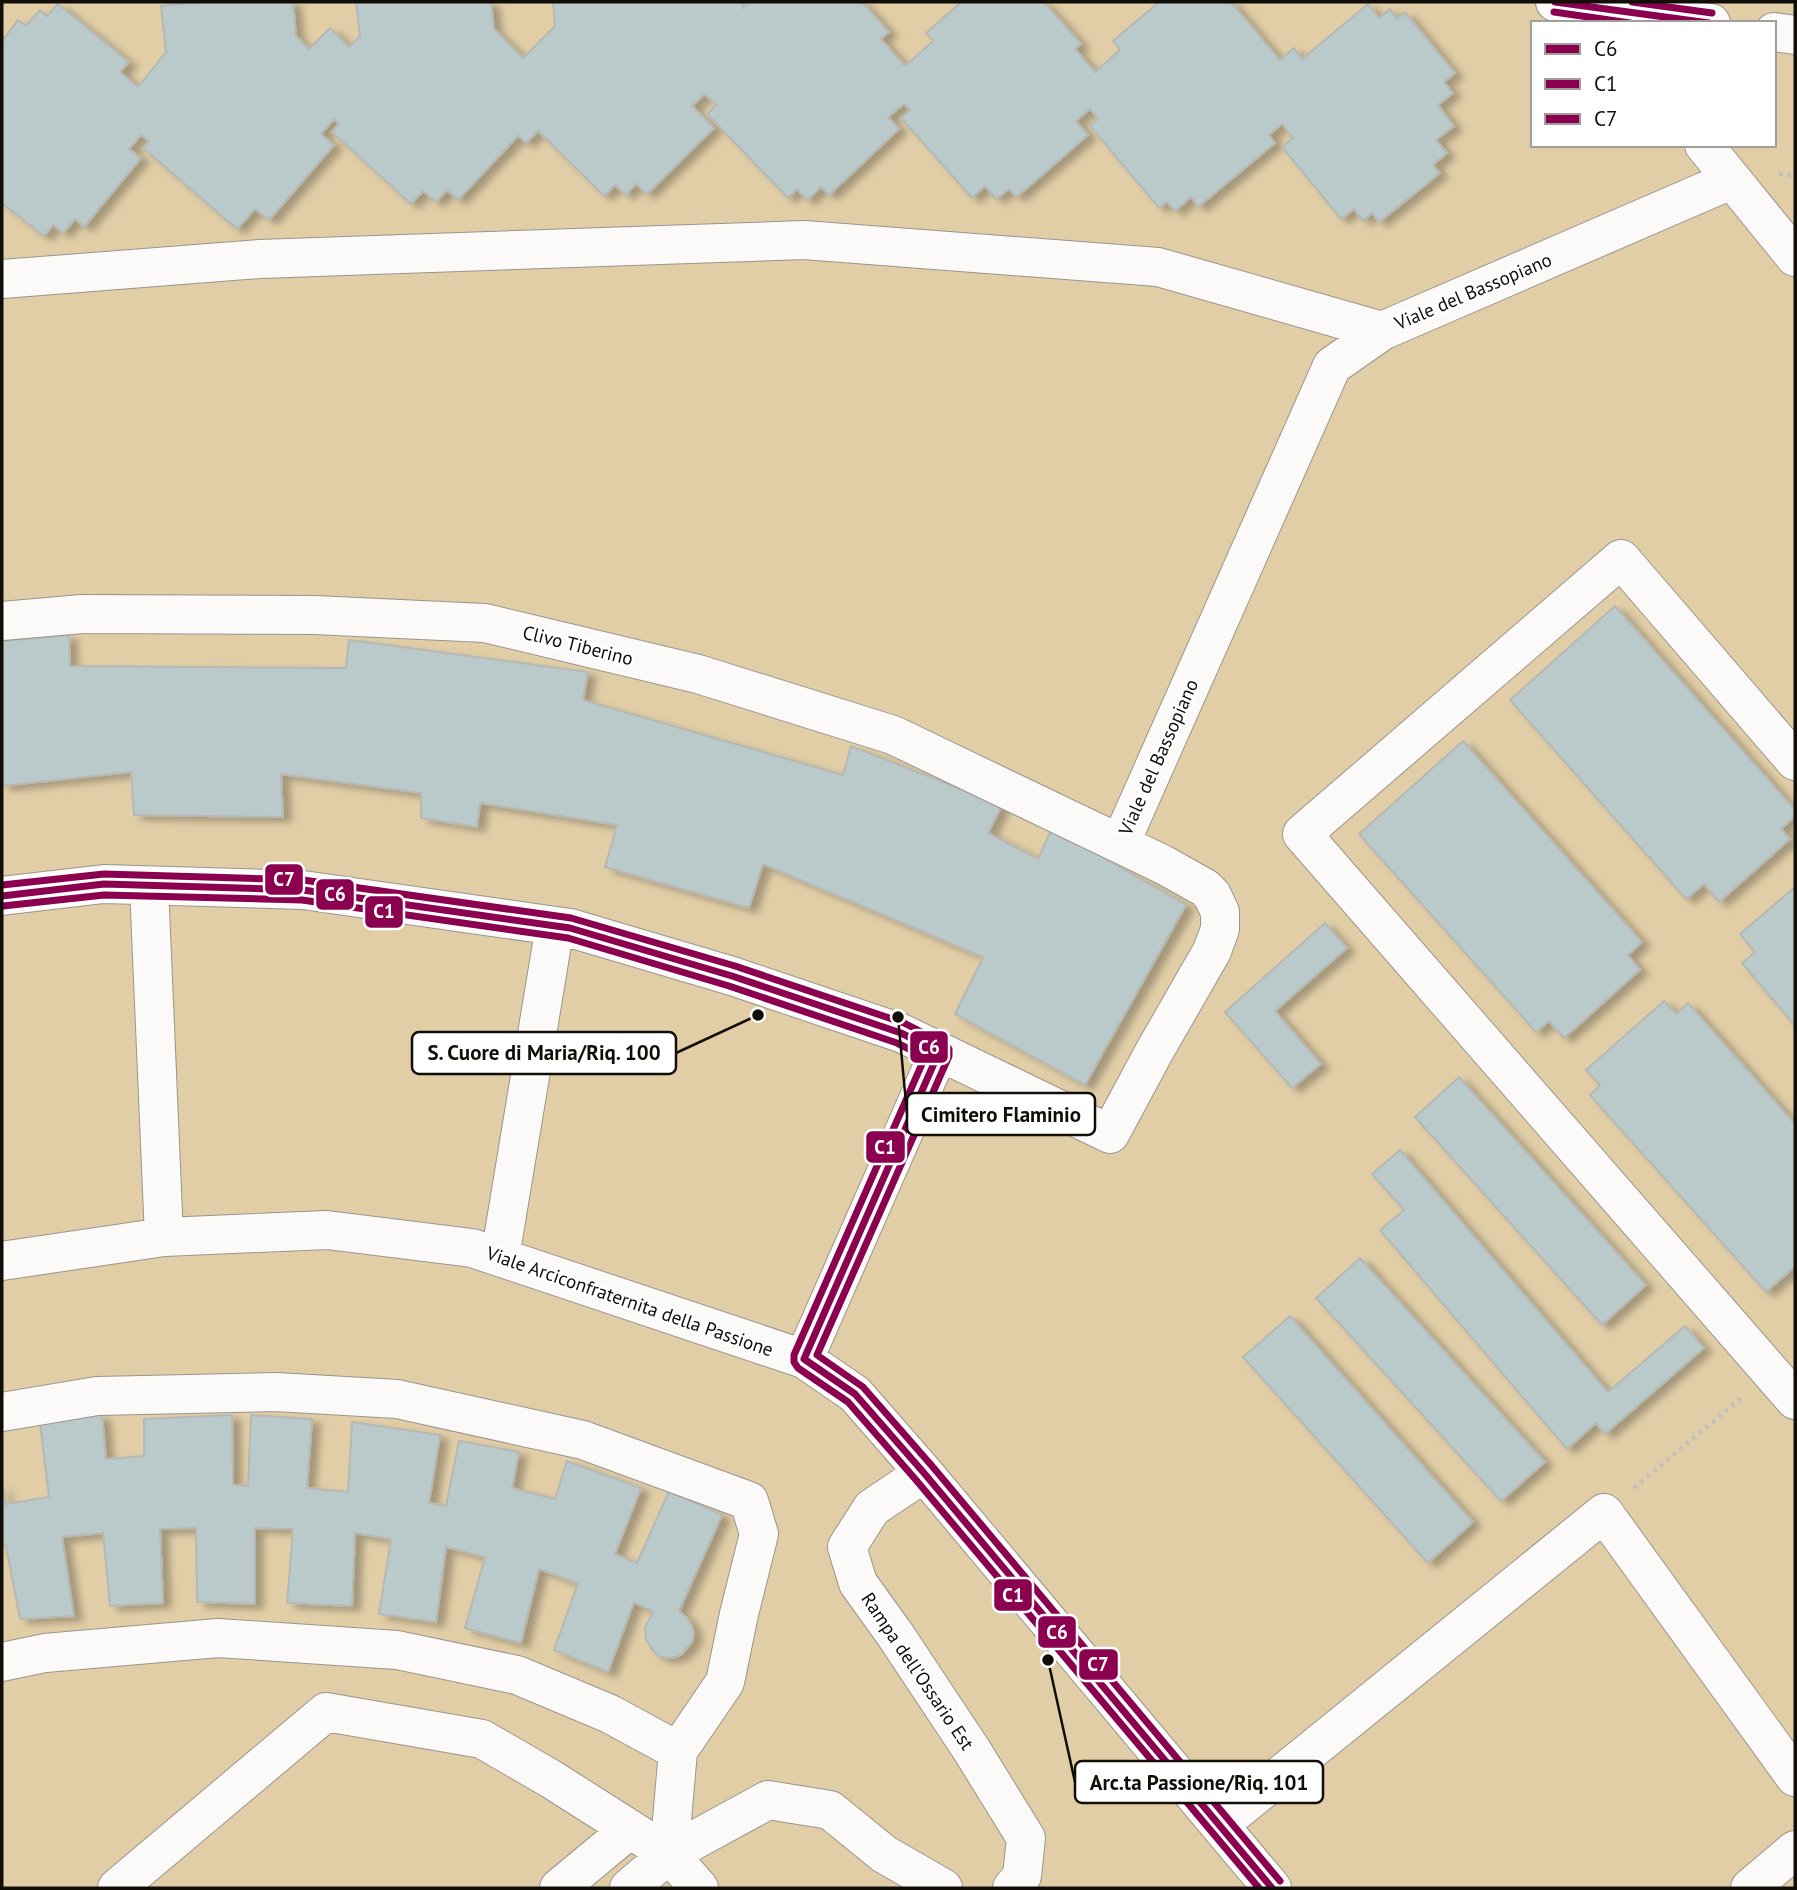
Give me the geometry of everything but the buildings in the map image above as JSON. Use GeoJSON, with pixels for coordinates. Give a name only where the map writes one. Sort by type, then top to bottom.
{"type":"FeatureCollection","features":[{"type":"Feature","properties":{"kind":"lane"},"geometry":{"type":"LineString","coordinates":[[1555,2],[1686,21]]}},
{"type":"Feature","properties":{"kind":"lane"},"geometry":{"type":"LineString","coordinates":[[1776,32],[1795,35]]}},
{"type":"Feature","properties":{"kind":"lane"},"geometry":{"type":"LineString","coordinates":[[1706,147],[1795,257]]}},
{"type":"Feature","properties":{"kind":"lane","name":"Viale del Bassopiano"},"geometry":{"type":"LineString","coordinates":[[939,1052],[1110,1134],[1212,951],[1220,929],[1220,912],[1212,895],[1205,888],[1120,844],[1332,366],[1382,331],[1731,180]]}},
{"type":"Feature","properties":{"kind":"lane"},"geometry":{"type":"LineString","coordinates":[[2,279],[260,260],[804,240],[1158,267],[1382,331]]}},
{"type":"Feature","properties":{"kind":"lane"},"geometry":{"type":"LineString","coordinates":[[1787,1375],[1302,834],[1621,559],[1795,761]]}},
{"type":"Feature","properties":{"kind":"lane","name":"Clivo Tiberino"},"geometry":{"type":"LineString","coordinates":[[2,621],[110,614],[314,615],[485,623],[698,674],[893,735],[1120,844]]}},
{"type":"Feature","properties":{"kind":"lane"},"geometry":{"type":"LineString","coordinates":[[2,895],[104,884],[303,890],[570,928],[732,976],[901,1033],[939,1052],[804,1359]]}},
{"type":"Feature","properties":{"kind":"lane"},"geometry":{"type":"LineString","coordinates":[[149,886],[164,1237]]}},
{"type":"Feature","properties":{"kind":"lane"},"geometry":{"type":"LineString","coordinates":[[500,1257],[555,926]]}},
{"type":"Feature","properties":{"kind":"lane","name":"Viale Arciconfraternita della Passione"},"geometry":{"type":"LineString","coordinates":[[2,1261],[164,1237],[327,1230],[472,1248],[804,1359],[855,1394],[1272,1888]]}},
{"type":"Feature","properties":{"kind":"lane"},"geometry":{"type":"LineString","coordinates":[[2,1412],[97,1396],[276,1392],[397,1399],[583,1440],[749,1501],[759,1534],[725,1682],[678,1751],[669,1854]]}},
{"type":"Feature","properties":{"kind":"lane","name":"Rampa dell'Ossario Est"},"geometry":{"type":"LineString","coordinates":[[924,1473],[872,1508],[847,1547],[858,1583],[919,1670],[1026,1838],[1022,1876],[1012,1888]]}},
{"type":"Feature","properties":{"kind":"lane"},"geometry":{"type":"LineString","coordinates":[[1219,1825],[1604,1513],[1795,1777]]}},
{"type":"Feature","properties":{"kind":"lane"},"geometry":{"type":"LineString","coordinates":[[2,1662],[44,1653],[218,1638],[397,1650],[517,1675],[610,1714],[678,1751]]}},
{"type":"Feature","properties":{"kind":"lane"},"geometry":{"type":"LineString","coordinates":[[131,1884],[326,1712],[482,1739],[669,1854],[699,1888]]}},
{"type":"Feature","properties":{"kind":"lane"},"geometry":{"type":"LineString","coordinates":[[629,1888],[669,1854],[768,1800],[830,1810],[884,1854],[943,1888]]}},
{"type":"Feature","properties":{"kind":"lane"},"geometry":{"type":"LineString","coordinates":[[559,1888],[630,1829]]}},
{"type":"Feature","properties":{"kind":"lane"},"geometry":{"type":"LineString","coordinates":[[1750,1888],[1795,1850]]}},
{"type":"Feature","properties":{"kind":"path"},"geometry":{"type":"LineString","coordinates":[[1604,1513],[1787,1375]]}},
{"type":"Feature","properties":{"kind":"shaded area"},"geometry":{"type":"Polygon","coordinates":[[[2,2],[1795,2],[1795,1888],[2,1888],[2,2]]]}},
{"type":"Feature","properties":{"kind":"transit line","name":"C6"},"geometry":{"type":"LineString","coordinates":[[1555,2],[1694,21]]}},
{"type":"Feature","properties":{"kind":"transit line","name":"C7"},"geometry":{"type":"LineString","coordinates":[[1632,2],[1712,13]]}},
{"type":"Feature","properties":{"kind":"transit line","name":"C1"},"geometry":{"type":"LineString","coordinates":[[1554,12],[1616,21]]}},
{"type":"Feature","properties":{"kind":"transit line","name":"C7"},"geometry":{"type":"LineString","coordinates":[[2,885],[104,874],[303,880],[571,918],[735,966],[904,1023],[945,1044],[949,1049],[949,1056],[817,1355],[863,1387],[1280,1881]]}},
{"type":"Feature","properties":{"kind":"transit line","name":"C6"},"geometry":{"type":"LineString","coordinates":[[2,896],[104,884],[303,890],[570,928],[732,976],[901,1033],[939,1052],[804,1359],[855,1394],[1272,1888]]}},
{"type":"Feature","properties":{"kind":"transit line","name":"C1"},"geometry":{"type":"LineString","coordinates":[[3,906],[104,895],[302,900],[568,938],[729,986],[897,1043],[925,1057],[794,1355],[794,1362],[798,1368],[848,1402],[1259,1888]]}},
{"type":"Feature","properties":{"kind":"place","name":"S. Cuore di Maria/Riq. 100"},"geometry":{"type":"Point","coordinates":[758,1015]}},
{"type":"Feature","properties":{"kind":"place","name":"Cimitero Flaminio"},"geometry":{"type":"Point","coordinates":[898,1017]}},
{"type":"Feature","properties":{"kind":"place","name":"Arc.ta Passione/Riq. 101"},"geometry":{"type":"Point","coordinates":[1048,1660]}}]}
